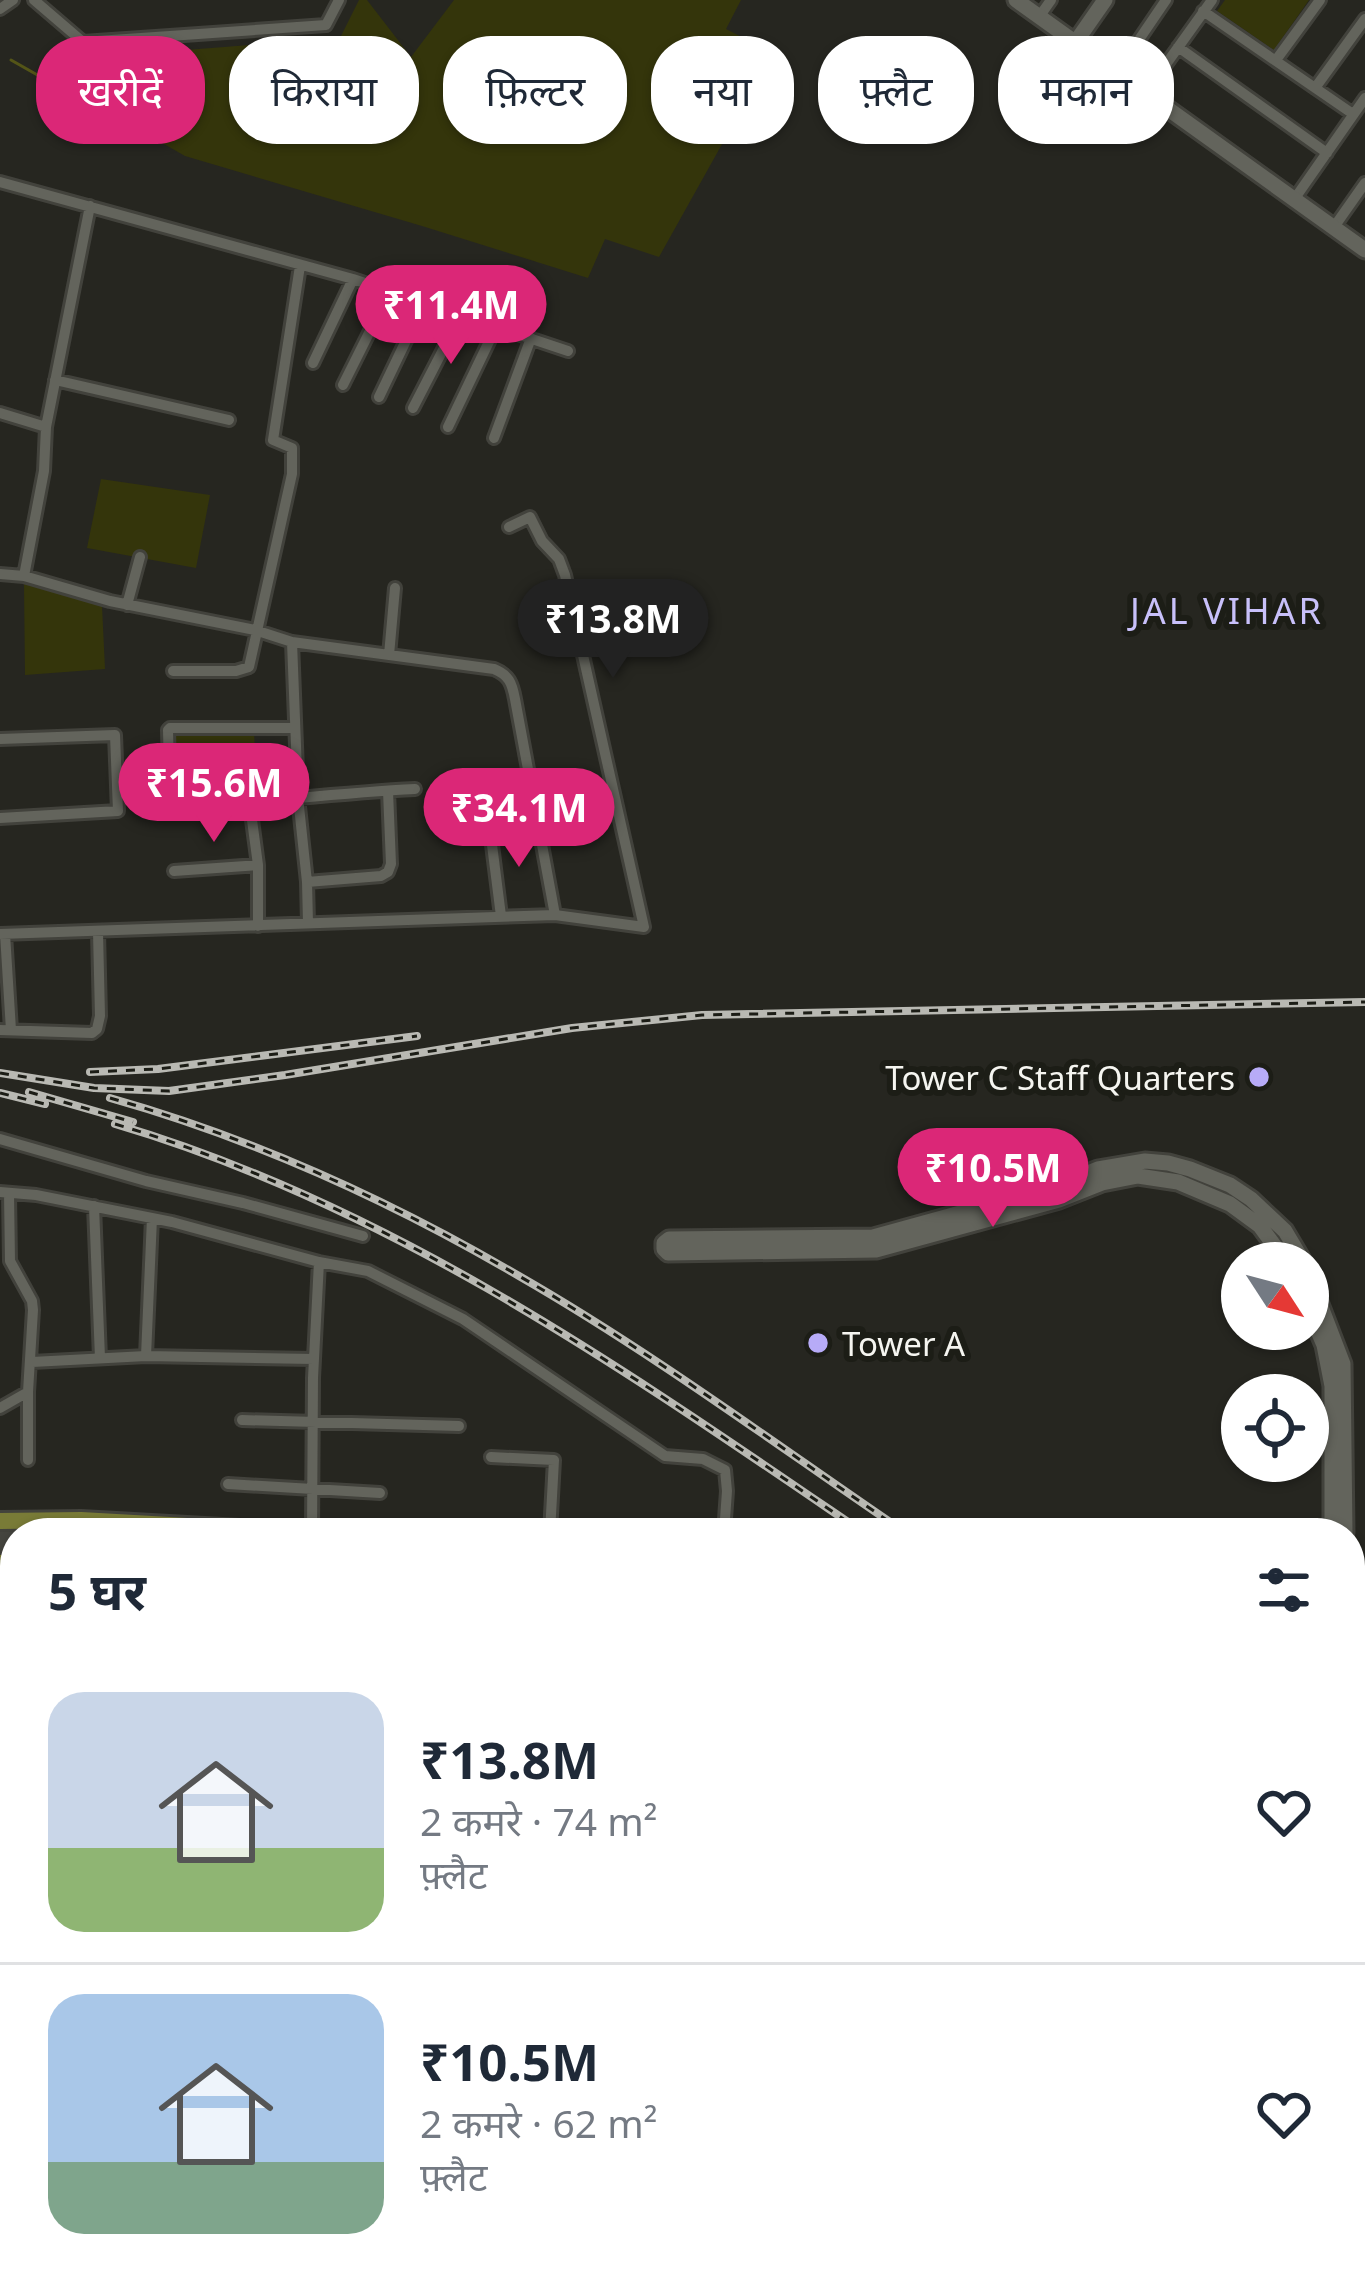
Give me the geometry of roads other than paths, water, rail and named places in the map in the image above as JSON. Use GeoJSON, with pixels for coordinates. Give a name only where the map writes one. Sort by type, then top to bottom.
{"type":"FeatureCollection","features":[{"type":"Feature","properties":{"kind":"main road"},"geometry":{"type":"LineString","coordinates":[[1016,0],[1066,36]]}},
{"type":"Feature","properties":{"kind":"main road"},"geometry":{"type":"LineString","coordinates":[[1080,36],[1105,0]]}},
{"type":"Feature","properties":{"kind":"main road"},"geometry":{"type":"LineString","coordinates":[[1174,113],[1365,250]]}},
{"type":"Feature","properties":{"kind":"main road"},"geometry":{"type":"LineString","coordinates":[[1272,1242],[1260,1226],[1229,1204],[1178,1182],[1138,1176],[876,1250],[668,1253],[664,1249],[669,1239],[873,1238],[1051,1188],[1098,1168],[1145,1161],[1209,1175],[1251,1198],[1292,1242]]}},
{"type":"Feature","properties":{"kind":"main road"},"geometry":{"type":"LineString","coordinates":[[1329,1328],[1343,1364],[1345,1518]]}},
{"type":"Feature","properties":{"kind":"main road"},"geometry":{"type":"LineString","coordinates":[[1325,1350],[1332,1386],[1332,1518]]}},
{"type":"Feature","properties":{"kind":"street"},"geometry":{"type":"LineString","coordinates":[[0,9],[13,0]]}},
{"type":"Feature","properties":{"kind":"street"},"geometry":{"type":"LineString","coordinates":[[34,0],[82,42],[326,26],[339,0]]}},
{"type":"Feature","properties":{"kind":"street"},"geometry":{"type":"LineString","coordinates":[[1040,17],[1052,0]]}},
{"type":"Feature","properties":{"kind":"street"},"geometry":{"type":"LineString","coordinates":[[1142,36],[1166,0]]}},
{"type":"Feature","properties":{"kind":"street"},"geometry":{"type":"LineString","coordinates":[[1174,53],[1212,0]]}},
{"type":"Feature","properties":{"kind":"street"},"geometry":{"type":"LineString","coordinates":[[1276,60],[1320,0]]}},
{"type":"Feature","properties":{"kind":"street"},"geometry":{"type":"LineString","coordinates":[[1203,11],[1353,114]]}},
{"type":"Feature","properties":{"kind":"street"},"geometry":{"type":"LineString","coordinates":[[1315,88],[1365,20]]}},
{"type":"Feature","properties":{"kind":"street"},"geometry":{"type":"LineString","coordinates":[[1178,47],[1327,153]]}},
{"type":"Feature","properties":{"kind":"street"},"geometry":{"type":"LineString","coordinates":[[1293,201],[1365,98]]}},
{"type":"Feature","properties":{"kind":"street"},"geometry":{"type":"LineString","coordinates":[[0,182],[353,279],[568,351]]}},
{"type":"Feature","properties":{"kind":"street"},"geometry":{"type":"LineString","coordinates":[[1334,227],[1365,183]]}},
{"type":"Feature","properties":{"kind":"street"},"geometry":{"type":"LineString","coordinates":[[24,576],[44,471],[46,427],[91,206]]}},
{"type":"Feature","properties":{"kind":"street"},"geometry":{"type":"LineString","coordinates":[[173,671],[244,669],[252,661],[292,474],[292,448],[273,440],[300,266]]}},
{"type":"Feature","properties":{"kind":"street"},"geometry":{"type":"LineString","coordinates":[[314,363],[353,279]]}},
{"type":"Feature","properties":{"kind":"street"},"geometry":{"type":"LineString","coordinates":[[343,385],[390,291]]}},
{"type":"Feature","properties":{"kind":"street"},"geometry":{"type":"LineString","coordinates":[[379,398],[424,303]]}},
{"type":"Feature","properties":{"kind":"street"},"geometry":{"type":"LineString","coordinates":[[413,408],[461,315]]}},
{"type":"Feature","properties":{"kind":"street"},"geometry":{"type":"LineString","coordinates":[[448,427],[496,327]]}},
{"type":"Feature","properties":{"kind":"street"},"geometry":{"type":"LineString","coordinates":[[494,438],[531,338]]}},
{"type":"Feature","properties":{"kind":"street"},"geometry":{"type":"LineString","coordinates":[[55,380],[229,420]]}},
{"type":"Feature","properties":{"kind":"street"},"geometry":{"type":"LineString","coordinates":[[0,413],[46,427]]}},
{"type":"Feature","properties":{"kind":"street"},"geometry":{"type":"LineString","coordinates":[[98,932],[98,1029],[92,1033],[5,1030],[3,934],[555,915],[644,927],[566,575],[530,517],[509,527]]}},
{"type":"Feature","properties":{"kind":"street"},"geometry":{"type":"LineString","coordinates":[[127,604],[140,557]]}},
{"type":"Feature","properties":{"kind":"street"},"geometry":{"type":"LineString","coordinates":[[0,574],[292,642],[504,673],[512,683],[555,915]]}},
{"type":"Feature","properties":{"kind":"street"},"geometry":{"type":"LineString","coordinates":[[389,655],[395,589]]}},
{"type":"Feature","properties":{"kind":"street"},"geometry":{"type":"LineString","coordinates":[[292,642],[308,923]]}},
{"type":"Feature","properties":{"kind":"street"},"geometry":{"type":"LineString","coordinates":[[295,728],[168,730],[170,808],[415,789]]}},
{"type":"Feature","properties":{"kind":"street"},"geometry":{"type":"LineString","coordinates":[[0,739],[116,735],[118,811],[0,818]]}},
{"type":"Feature","properties":{"kind":"street"},"geometry":{"type":"LineString","coordinates":[[307,882],[388,872],[388,790]]}},
{"type":"Feature","properties":{"kind":"street"},"geometry":{"type":"LineString","coordinates":[[250,805],[258,865],[258,926]]}},
{"type":"Feature","properties":{"kind":"street"},"geometry":{"type":"LineString","coordinates":[[453,833],[490,829],[501,916]]}},
{"type":"Feature","properties":{"kind":"street"},"geometry":{"type":"LineString","coordinates":[[174,871],[258,865]]}},
{"type":"Feature","properties":{"kind":"street"},"geometry":{"type":"LineString","coordinates":[[0,1139],[363,1236]]}},
{"type":"Feature","properties":{"kind":"street"},"geometry":{"type":"LineString","coordinates":[[28,1460],[33,1310],[10,1261],[5,1192],[152,1217],[368,1271],[403,1286],[498,1342],[665,1456],[704,1460],[725,1470],[725,1518]]}},
{"type":"Feature","properties":{"kind":"street"},"geometry":{"type":"LineString","coordinates":[[94,1206],[100,1358]]}},
{"type":"Feature","properties":{"kind":"street"},"geometry":{"type":"LineString","coordinates":[[146,1356],[152,1217]]}},
{"type":"Feature","properties":{"kind":"street"},"geometry":{"type":"LineString","coordinates":[[312,1518],[319,1262]]}},
{"type":"Feature","properties":{"kind":"street"},"geometry":{"type":"LineString","coordinates":[[32,1362],[146,1356],[314,1358]]}},
{"type":"Feature","properties":{"kind":"street"},"geometry":{"type":"LineString","coordinates":[[0,1408],[28,1392]]}},
{"type":"Feature","properties":{"kind":"street"},"geometry":{"type":"LineString","coordinates":[[242,1420],[459,1426]]}},
{"type":"Feature","properties":{"kind":"street"},"geometry":{"type":"LineString","coordinates":[[491,1457],[554,1460],[551,1518]]}},
{"type":"Feature","properties":{"kind":"street"},"geometry":{"type":"LineString","coordinates":[[228,1484],[380,1493]]}},
{"type":"Feature","properties":{"kind":"waterway"},"geometry":{"type":"LineString","coordinates":[[11,60],[36,74]]}},
{"type":"Feature","properties":{"kind":"railway"},"geometry":{"type":"LineString","coordinates":[[0,1073],[94,1088],[169,1091],[572,1028],[702,1015],[1365,1002]]}},
{"type":"Feature","properties":{"kind":"railway"},"geometry":{"type":"LineString","coordinates":[[90,1072],[158,1069],[417,1036]]}},
{"type":"Feature","properties":{"kind":"railway"},"geometry":{"type":"LineString","coordinates":[[29,1092],[133,1122]]}},
{"type":"Feature","properties":{"kind":"railway"},"geometry":{"type":"LineString","coordinates":[[0,1093],[45,1104]]}},
{"type":"Feature","properties":{"kind":"railway"},"geometry":{"type":"LineString","coordinates":[[110,1098],[268,1152],[470,1248],[618,1336],[884,1518]]}},
{"type":"Feature","properties":{"kind":"railway"},"geometry":{"type":"LineString","coordinates":[[115,1124],[217,1159],[412,1247],[597,1354],[842,1518]]}},
{"type":"Feature","properties":{"kind":"place","name":"Tower C Staff Quarters"},"geometry":{"type":"Point","coordinates":[1259,1077]}},
{"type":"Feature","properties":{"kind":"place","name":"Tower A"},"geometry":{"type":"Point","coordinates":[818,1343]}},
{"type":"Feature","properties":{"kind":"district","name":"JAL VIHAR"},"geometry":{"type":"Point","coordinates":[1227,610]}}]}
